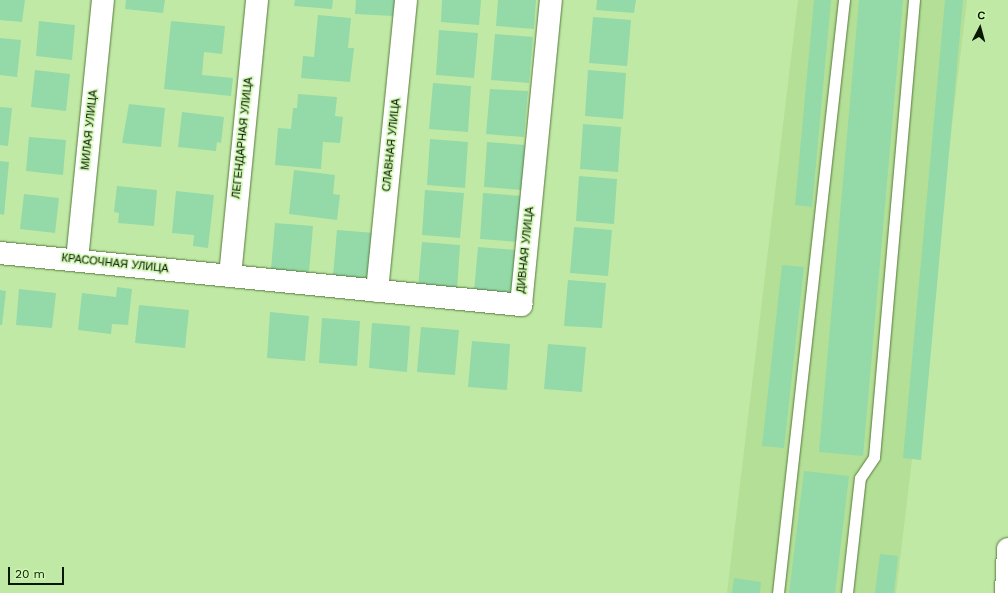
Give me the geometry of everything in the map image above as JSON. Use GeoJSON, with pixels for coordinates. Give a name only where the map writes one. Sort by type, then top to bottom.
{"type":"FeatureCollection","features":[{"type":"Feature","properties":{"kind":"street","name":"МИЛАЯ УЛИЦА"},"geometry":{"type":"LineString","coordinates":[[77,260],[103,0]]}},
{"type":"Feature","properties":{"kind":"street","name":"ЛЕГЕНДАРНАЯ УЛИЦА"},"geometry":{"type":"LineString","coordinates":[[230,276],[257,0]]}},
{"type":"Feature","properties":{"kind":"street","name":"СЛАВНАЯ УЛИЦА"},"geometry":{"type":"LineString","coordinates":[[377,291],[406,0]]}},
{"type":"Feature","properties":{"kind":"street","name":"ДИВНАЯ УЛИЦА"},"geometry":{"type":"LineString","coordinates":[[230,276],[521,305],[551,0]]}},
{"type":"Feature","properties":{"kind":"street","name":"КРАСОЧНАЯ УЛИЦА"},"geometry":{"type":"LineString","coordinates":[[0,253],[230,276]]}},
{"type":"Feature","properties":{"kind":"street"},"geometry":{"type":"LineString","coordinates":[[1006,593],[1008,549]]}},
{"type":"Feature","properties":{"kind":"lane"},"geometry":{"type":"LineString","coordinates":[[778,593],[844,0]]}},
{"type":"Feature","properties":{"kind":"lane"},"geometry":{"type":"LineString","coordinates":[[847,593],[860,478],[874,457],[914,0]]}},
{"type":"Feature","properties":{"kind":"shaded area"},"geometry":{"type":"Polygon","coordinates":[[[798,0],[967,0],[896,593],[727,593],[798,0]]]}},
{"type":"Feature","properties":{"kind":"building"},"geometry":{"type":"Polygon","coordinates":[[[0,0],[25,0],[22,22],[0,20],[0,0]]]}},
{"type":"Feature","properties":{"kind":"building"},"geometry":{"type":"Polygon","coordinates":[[[126,0],[165,0],[163,13],[125,9],[126,0]]]}},
{"type":"Feature","properties":{"kind":"building"},"geometry":{"type":"Polygon","coordinates":[[[295,0],[333,0],[332,9],[294,6],[295,0]]]}},
{"type":"Feature","properties":{"kind":"building"},"geometry":{"type":"Polygon","coordinates":[[[356,0],[395,0],[393,16],[355,14],[356,0]]]}},
{"type":"Feature","properties":{"kind":"building"},"geometry":{"type":"Polygon","coordinates":[[[442,0],[481,0],[479,25],[441,22],[442,0]]]}},
{"type":"Feature","properties":{"kind":"building"},"geometry":{"type":"Polygon","coordinates":[[[498,0],[536,0],[534,29],[496,26],[498,0]]]}},
{"type":"Feature","properties":{"kind":"building"},"geometry":{"type":"Polygon","coordinates":[[[597,0],[636,0],[634,13],[596,10],[597,0]]]}},
{"type":"Feature","properties":{"kind":"building"},"geometry":{"type":"Polygon","coordinates":[[[814,0],[831,0],[812,207],[795,205],[814,0]]]}},
{"type":"Feature","properties":{"kind":"building"},"geometry":{"type":"Polygon","coordinates":[[[859,0],[903,0],[863,456],[819,452],[859,0]]]}},
{"type":"Feature","properties":{"kind":"building"},"geometry":{"type":"Polygon","coordinates":[[[945,0],[963,0],[921,460],[903,458],[945,0]]]}},
{"type":"Feature","properties":{"kind":"building"},"geometry":{"type":"Polygon","coordinates":[[[318,15],[351,18],[348,48],[354,48],[350,82],[301,78],[303,56],[314,57],[318,15]]]}},
{"type":"Feature","properties":{"kind":"building"},"geometry":{"type":"Polygon","coordinates":[[[593,17],[631,20],[627,66],[589,63],[593,17]]]}},
{"type":"Feature","properties":{"kind":"building"},"geometry":{"type":"Polygon","coordinates":[[[39,21],[75,25],[72,60],[36,56],[39,21]]]}},
{"type":"Feature","properties":{"kind":"building"},"geometry":{"type":"Polygon","coordinates":[[[171,21],[225,26],[222,54],[204,52],[202,75],[233,78],[231,96],[164,89],[171,21]]]}},
{"type":"Feature","properties":{"kind":"building"},"geometry":{"type":"Polygon","coordinates":[[[439,30],[478,33],[474,78],[436,75],[439,30]]]}},
{"type":"Feature","properties":{"kind":"building"},"geometry":{"type":"Polygon","coordinates":[[[495,34],[533,37],[529,83],[491,80],[495,34]]]}},
{"type":"Feature","properties":{"kind":"building"},"geometry":{"type":"Polygon","coordinates":[[[0,38],[21,40],[17,77],[0,75],[0,38]]]}},
{"type":"Feature","properties":{"kind":"building"},"geometry":{"type":"Polygon","coordinates":[[[35,70],[70,74],[66,111],[31,107],[35,70]]]}},
{"type":"Feature","properties":{"kind":"building"},"geometry":{"type":"Polygon","coordinates":[[[588,70],[626,73],[623,119],[585,116],[588,70]]]}},
{"type":"Feature","properties":{"kind":"building"},"geometry":{"type":"Polygon","coordinates":[[[433,83],[471,86],[468,132],[429,129],[433,83]]]}},
{"type":"Feature","properties":{"kind":"building"},"geometry":{"type":"Polygon","coordinates":[[[490,89],[528,91],[524,137],[486,134],[490,89]]]}},
{"type":"Feature","properties":{"kind":"building"},"geometry":{"type":"Polygon","coordinates":[[[298,94],[337,97],[335,116],[343,117],[340,143],[323,142],[321,169],[275,165],[278,128],[291,129],[293,108],[297,108],[298,94]]]}},
{"type":"Feature","properties":{"kind":"building"},"geometry":{"type":"Polygon","coordinates":[[[129,104],[165,108],[161,147],[122,143],[129,104]]]}},
{"type":"Feature","properties":{"kind":"building"},"geometry":{"type":"Polygon","coordinates":[[[0,107],[12,108],[8,146],[0,145],[0,107]]]}},
{"type":"Feature","properties":{"kind":"building"},"geometry":{"type":"Polygon","coordinates":[[[182,112],[224,117],[221,143],[217,142],[216,151],[178,147],[182,112]]]}},
{"type":"Feature","properties":{"kind":"building"},"geometry":{"type":"Polygon","coordinates":[[[583,124],[621,127],[618,172],[580,169],[583,124]]]}},
{"type":"Feature","properties":{"kind":"building"},"geometry":{"type":"Polygon","coordinates":[[[29,137],[66,140],[63,175],[26,171],[29,137]]]}},
{"type":"Feature","properties":{"kind":"building"},"geometry":{"type":"Polygon","coordinates":[[[430,139],[468,142],[465,188],[427,185],[430,139]]]}},
{"type":"Feature","properties":{"kind":"building"},"geometry":{"type":"Polygon","coordinates":[[[487,142],[525,145],[522,190],[484,187],[487,142]]]}},
{"type":"Feature","properties":{"kind":"building"},"geometry":{"type":"Polygon","coordinates":[[[0,161],[9,162],[4,215],[0,214],[0,161]]]}},
{"type":"Feature","properties":{"kind":"building"},"geometry":{"type":"Polygon","coordinates":[[[294,170],[335,175],[333,194],[340,195],[337,220],[289,214],[294,170]]]}},
{"type":"Feature","properties":{"kind":"building"},"geometry":{"type":"Polygon","coordinates":[[[579,176],[617,179],[614,224],[576,221],[579,176]]]}},
{"type":"Feature","properties":{"kind":"building"},"geometry":{"type":"Polygon","coordinates":[[[117,186],[157,190],[154,226],[118,223],[119,213],[114,212],[117,186]]]}},
{"type":"Feature","properties":{"kind":"building"},"geometry":{"type":"Polygon","coordinates":[[[425,190],[464,193],[460,238],[422,235],[425,190]]]}},
{"type":"Feature","properties":{"kind":"building"},"geometry":{"type":"Polygon","coordinates":[[[176,191],[214,195],[208,248],[193,246],[194,235],[172,233],[176,191]]]}},
{"type":"Feature","properties":{"kind":"building"},"geometry":{"type":"Polygon","coordinates":[[[483,193],[522,196],[518,242],[480,239],[483,193]]]}},
{"type":"Feature","properties":{"kind":"building"},"geometry":{"type":"Polygon","coordinates":[[[24,194],[59,198],[55,233],[20,229],[24,194]]]}},
{"type":"Feature","properties":{"kind":"building"},"geometry":{"type":"Polygon","coordinates":[[[275,223],[313,226],[309,272],[271,269],[275,223]]]}},
{"type":"Feature","properties":{"kind":"building"},"geometry":{"type":"Polygon","coordinates":[[[574,227],[612,230],[608,276],[570,273],[574,227]]]}},
{"type":"Feature","properties":{"kind":"building"},"geometry":{"type":"Polygon","coordinates":[[[337,230],[375,233],[371,279],[333,276],[337,230]]]}},
{"type":"Feature","properties":{"kind":"building"},"geometry":{"type":"Polygon","coordinates":[[[422,242],[460,245],[457,291],[418,288],[422,242]]]}},
{"type":"Feature","properties":{"kind":"building"},"geometry":{"type":"Polygon","coordinates":[[[478,247],[516,250],[512,295],[474,292],[478,247]]]}},
{"type":"Feature","properties":{"kind":"building"},"geometry":{"type":"Polygon","coordinates":[[[782,265],[804,267],[784,448],[762,446],[782,265]]]}},
{"type":"Feature","properties":{"kind":"building"},"geometry":{"type":"Polygon","coordinates":[[[568,280],[606,283],[602,328],[564,326],[568,280]]]}},
{"type":"Feature","properties":{"kind":"building"},"geometry":{"type":"Polygon","coordinates":[[[117,287],[132,289],[128,325],[112,324],[111,334],[78,330],[82,293],[116,297],[117,287]]]}},
{"type":"Feature","properties":{"kind":"building"},"geometry":{"type":"Polygon","coordinates":[[[19,289],[56,293],[52,328],[16,325],[19,289]]]}},
{"type":"Feature","properties":{"kind":"building"},"geometry":{"type":"Polygon","coordinates":[[[0,290],[6,291],[2,325],[0,325],[0,290]]]}},
{"type":"Feature","properties":{"kind":"building"},"geometry":{"type":"Polygon","coordinates":[[[139,305],[189,310],[185,348],[135,343],[139,305]]]}},
{"type":"Feature","properties":{"kind":"building"},"geometry":{"type":"Polygon","coordinates":[[[270,312],[309,316],[305,361],[267,358],[270,312]]]}},
{"type":"Feature","properties":{"kind":"building"},"geometry":{"type":"Polygon","coordinates":[[[322,318],[360,321],[357,366],[319,363],[322,318]]]}},
{"type":"Feature","properties":{"kind":"building"},"geometry":{"type":"Polygon","coordinates":[[[372,323],[410,326],[407,372],[369,368],[372,323]]]}},
{"type":"Feature","properties":{"kind":"building"},"geometry":{"type":"Polygon","coordinates":[[[421,327],[459,330],[455,375],[417,372],[421,327]]]}},
{"type":"Feature","properties":{"kind":"building"},"geometry":{"type":"Polygon","coordinates":[[[472,341],[510,344],[507,390],[468,387],[472,341]]]}},
{"type":"Feature","properties":{"kind":"building"},"geometry":{"type":"Polygon","coordinates":[[[548,344],[586,347],[582,392],[544,389],[548,344]]]}},
{"type":"Feature","properties":{"kind":"building"},"geometry":{"type":"Polygon","coordinates":[[[804,471],[849,476],[835,593],[789,593],[804,471]]]}},
{"type":"Feature","properties":{"kind":"building"},"geometry":{"type":"Polygon","coordinates":[[[880,554],[898,556],[894,593],[875,593],[880,554]]]}},
{"type":"Feature","properties":{"kind":"building"},"geometry":{"type":"Polygon","coordinates":[[[734,578],[761,582],[760,593],[732,593],[734,578]]]}}]}
